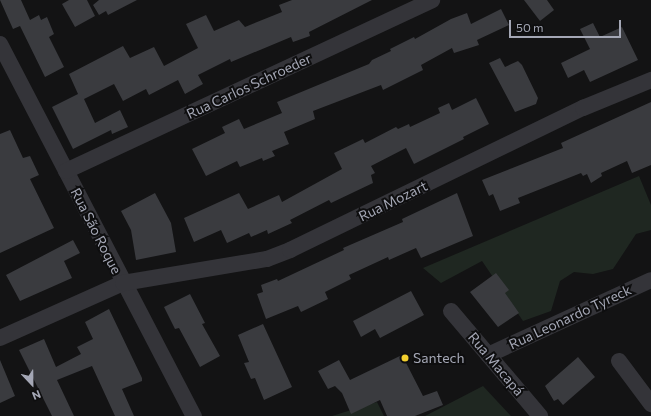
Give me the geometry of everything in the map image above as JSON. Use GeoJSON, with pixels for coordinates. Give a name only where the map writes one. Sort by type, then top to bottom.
{"type":"FeatureCollection","features":[{"type":"Feature","properties":{"kind":"street","name":"Rua Carlos Schroeder"},"geometry":{"type":"LineString","coordinates":[[66,171],[432,0]]}},
{"type":"Feature","properties":{"kind":"street","name":"Rua São Roque"},"geometry":{"type":"LineString","coordinates":[[0,44],[123,283],[194,416]]}},
{"type":"Feature","properties":{"kind":"street","name":"Rua Mozart"},"geometry":{"type":"LineString","coordinates":[[0,338],[123,283],[254,261],[290,250],[583,108],[651,80]]}},
{"type":"Feature","properties":{"kind":"street","name":"Rua Leonardo Tyreck"},"geometry":{"type":"LineString","coordinates":[[488,355],[651,280]]}},
{"type":"Feature","properties":{"kind":"street","name":"Rua Macapá"},"geometry":{"type":"LineString","coordinates":[[451,311],[540,416]]}},
{"type":"Feature","properties":{"kind":"street"},"geometry":{"type":"LineString","coordinates":[[619,361],[651,404]]}},
{"type":"Feature","properties":{"kind":"shaded area"},"geometry":{"type":"Polygon","coordinates":[[[639,176],[651,205],[651,230],[636,234],[613,269],[593,274],[574,272],[560,281],[551,311],[523,321],[482,261],[441,283],[423,268],[639,176]]]}},
{"type":"Feature","properties":{"kind":"shaded area"},"geometry":{"type":"Polygon","coordinates":[[[483,386],[511,416],[425,416],[483,386]]]}},
{"type":"Feature","properties":{"kind":"shaded area"},"geometry":{"type":"Polygon","coordinates":[[[377,402],[384,416],[332,416],[377,402]]]}},
{"type":"Feature","properties":{"kind":"building"},"geometry":{"type":"Polygon","coordinates":[[[0,0],[21,0],[30,20],[39,15],[41,20],[47,17],[54,34],[49,37],[64,67],[45,77],[20,26],[13,29],[0,0]]]}},
{"type":"Feature","properties":{"kind":"building"},"geometry":{"type":"Polygon","coordinates":[[[69,0],[87,0],[95,16],[75,27],[62,4],[69,0]]]}},
{"type":"Feature","properties":{"kind":"building"},"geometry":{"type":"Polygon","coordinates":[[[99,0],[137,0],[108,15],[106,11],[99,15],[93,5],[99,0]]]}},
{"type":"Feature","properties":{"kind":"building"},"geometry":{"type":"Polygon","coordinates":[[[292,0],[372,0],[309,32],[310,36],[293,42],[291,37],[231,62],[230,59],[198,75],[203,84],[185,94],[178,80],[149,95],[146,89],[123,101],[114,84],[84,99],[95,123],[120,110],[128,127],[112,134],[111,130],[73,149],[52,107],[78,94],[69,74],[123,46],[130,58],[154,47],[164,66],[198,48],[186,24],[206,15],[214,31],[239,20],[245,27],[282,12],[279,5],[292,0]]]}},
{"type":"Feature","properties":{"kind":"building"},"geometry":{"type":"Polygon","coordinates":[[[524,0],[547,0],[554,10],[540,21],[524,0]]]}},
{"type":"Feature","properties":{"kind":"building"},"geometry":{"type":"Polygon","coordinates":[[[501,9],[509,25],[477,40],[479,45],[454,53],[452,48],[421,65],[423,70],[383,90],[381,85],[313,111],[315,119],[284,132],[289,144],[272,151],[275,156],[263,161],[262,158],[240,167],[237,161],[206,176],[192,149],[225,133],[222,127],[239,119],[244,129],[282,113],[277,102],[369,64],[372,60],[391,51],[390,49],[414,37],[415,39],[451,19],[467,13],[471,24],[501,9]]]}},
{"type":"Feature","properties":{"kind":"building"},"geometry":{"type":"Polygon","coordinates":[[[593,23],[600,37],[622,27],[638,60],[590,82],[584,70],[568,78],[561,63],[590,49],[580,29],[593,23]]]}},
{"type":"Feature","properties":{"kind":"building"},"geometry":{"type":"Polygon","coordinates":[[[500,58],[505,67],[518,61],[522,65],[538,98],[536,104],[515,112],[489,63],[500,58]]]}},
{"type":"Feature","properties":{"kind":"building"},"geometry":{"type":"Polygon","coordinates":[[[476,98],[489,124],[463,137],[464,139],[414,164],[406,148],[371,166],[375,173],[371,175],[373,183],[331,203],[329,200],[290,220],[292,223],[268,234],[267,230],[251,237],[249,233],[227,243],[221,230],[194,242],[184,218],[239,193],[248,209],[279,195],[282,202],[342,169],[334,153],[363,139],[365,143],[396,127],[398,129],[409,124],[410,127],[440,113],[438,108],[449,103],[452,110],[476,98]]]}},
{"type":"Feature","properties":{"kind":"building"},"geometry":{"type":"Polygon","coordinates":[[[651,102],[651,165],[632,173],[627,161],[601,173],[602,176],[591,183],[587,174],[583,176],[581,173],[518,198],[520,203],[500,211],[493,194],[489,196],[482,180],[563,148],[561,143],[651,102]]]}},
{"type":"Feature","properties":{"kind":"building"},"geometry":{"type":"Polygon","coordinates":[[[10,130],[23,158],[30,156],[39,175],[30,179],[54,228],[0,253],[0,134],[10,130]]]}},
{"type":"Feature","properties":{"kind":"building"},"geometry":{"type":"Polygon","coordinates":[[[155,193],[171,223],[176,252],[136,260],[131,230],[121,211],[155,193]]]}},
{"type":"Feature","properties":{"kind":"building"},"geometry":{"type":"Polygon","coordinates":[[[457,193],[473,236],[421,258],[416,248],[389,260],[388,257],[349,275],[351,279],[325,292],[328,299],[301,312],[298,306],[266,319],[257,294],[263,292],[261,285],[277,279],[278,281],[344,250],[343,248],[403,222],[402,219],[457,193]]]}},
{"type":"Feature","properties":{"kind":"building"},"geometry":{"type":"Polygon","coordinates":[[[73,240],[80,253],[64,261],[72,278],[20,301],[6,275],[73,240]]]}},
{"type":"Feature","properties":{"kind":"building"},"geometry":{"type":"Polygon","coordinates":[[[496,273],[509,290],[505,293],[519,313],[498,327],[470,292],[496,273]]]}},
{"type":"Feature","properties":{"kind":"building"},"geometry":{"type":"Polygon","coordinates":[[[411,291],[424,315],[380,338],[375,329],[361,337],[353,321],[411,291]]]}},
{"type":"Feature","properties":{"kind":"building"},"geometry":{"type":"Polygon","coordinates":[[[190,294],[205,323],[202,324],[220,356],[200,367],[179,328],[175,329],[164,307],[190,294]]]}},
{"type":"Feature","properties":{"kind":"building"},"geometry":{"type":"Polygon","coordinates":[[[109,309],[142,378],[142,381],[122,389],[134,416],[115,416],[92,366],[57,380],[74,416],[52,416],[19,350],[44,339],[56,367],[81,354],[77,347],[93,339],[85,322],[109,309]]]}},
{"type":"Feature","properties":{"kind":"building"},"geometry":{"type":"Polygon","coordinates":[[[263,324],[292,387],[264,400],[255,378],[251,379],[244,363],[249,362],[238,335],[263,324]]]}},
{"type":"Feature","properties":{"kind":"building"},"geometry":{"type":"Polygon","coordinates":[[[402,355],[423,396],[437,391],[443,405],[415,416],[387,416],[380,400],[351,414],[342,393],[335,386],[328,389],[318,371],[339,360],[350,380],[402,355]]]}},
{"type":"Feature","properties":{"kind":"building"},"geometry":{"type":"Polygon","coordinates":[[[578,357],[595,377],[563,405],[558,399],[554,401],[545,386],[578,357]]]}},
{"type":"Feature","properties":{"kind":"building"},"geometry":{"type":"Polygon","coordinates":[[[0,360],[15,396],[0,403],[0,360]]]}},
{"type":"Feature","properties":{"kind":"place","name":"Santech"},"geometry":{"type":"Point","coordinates":[405,358]}}]}
